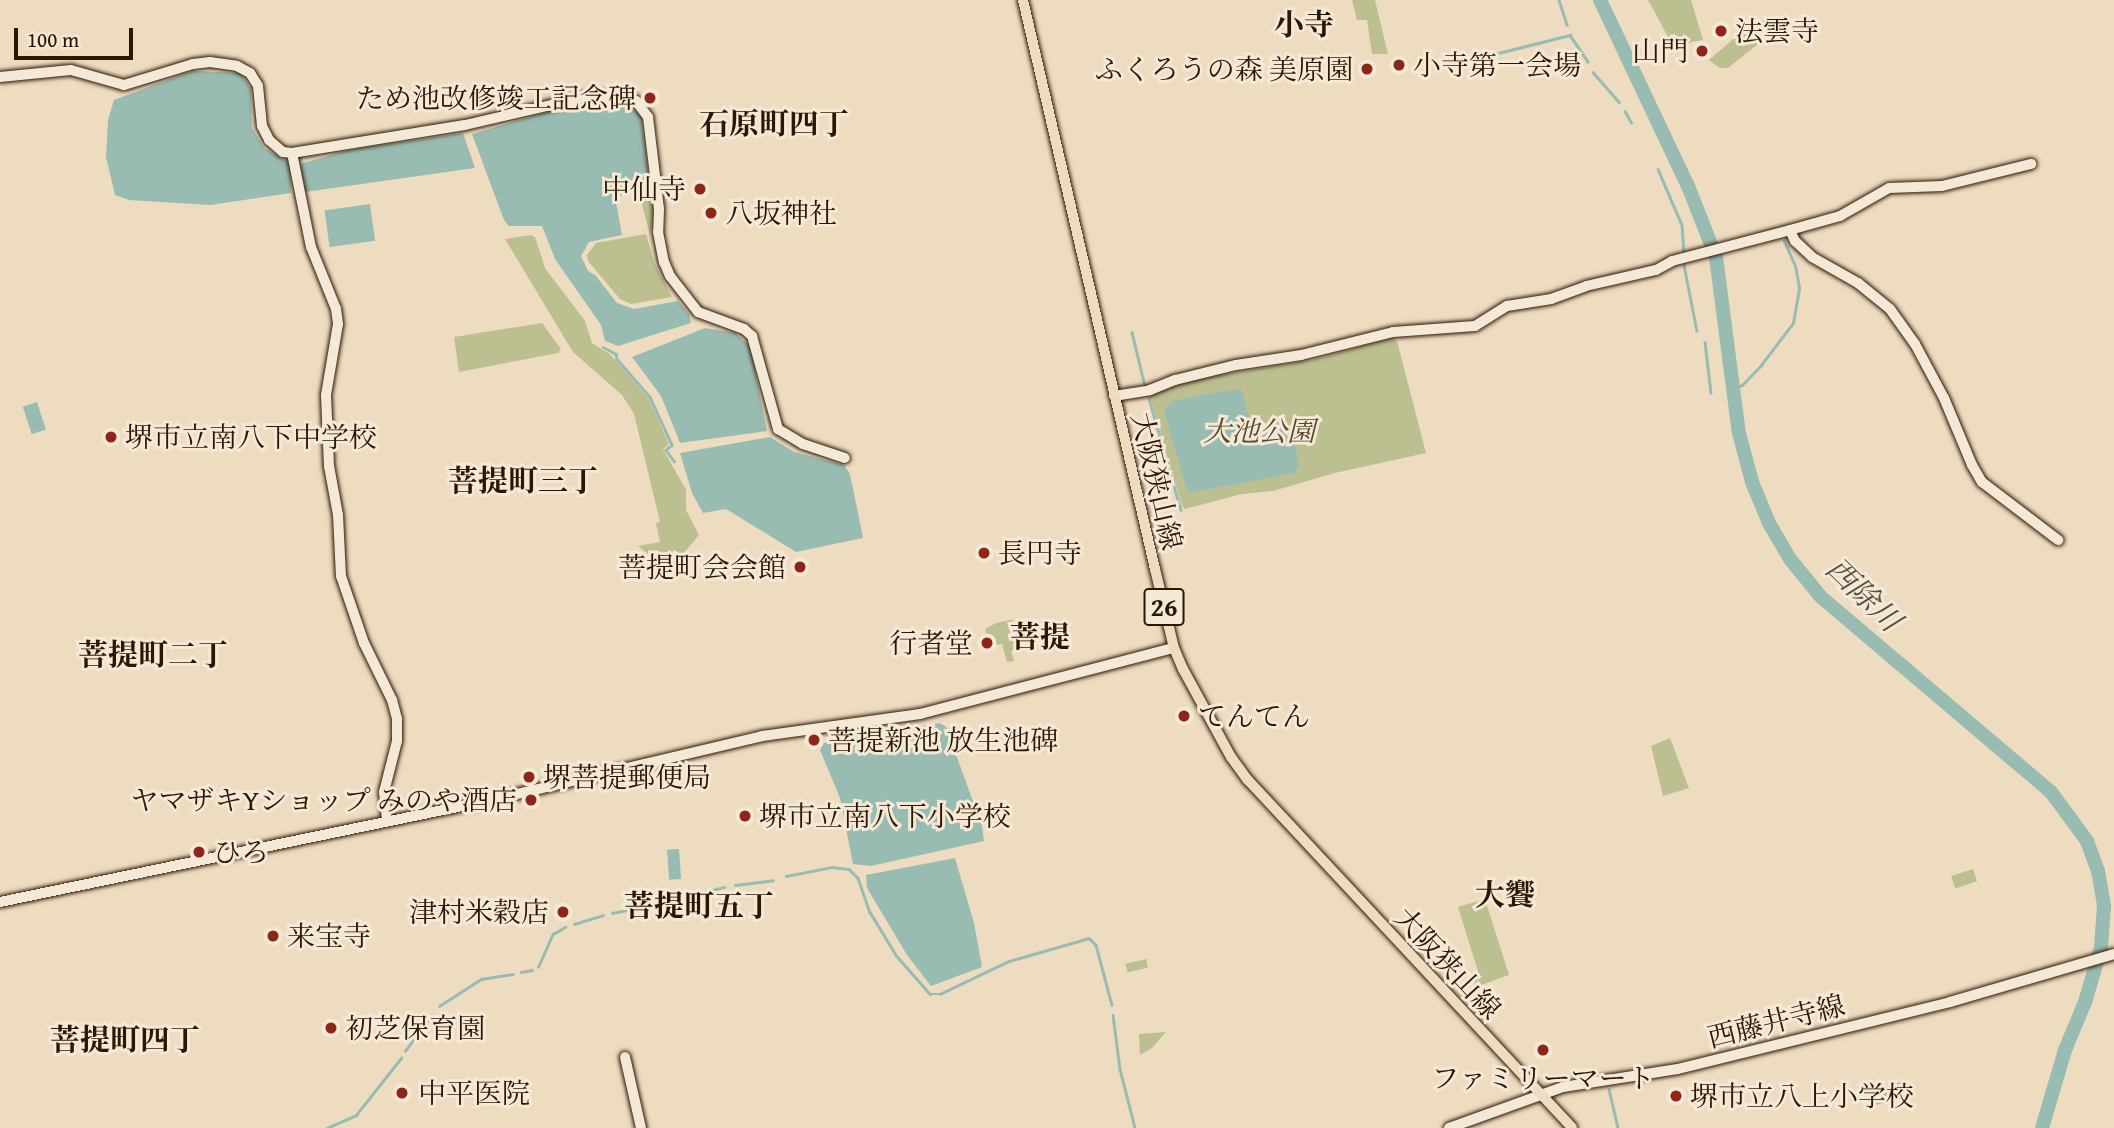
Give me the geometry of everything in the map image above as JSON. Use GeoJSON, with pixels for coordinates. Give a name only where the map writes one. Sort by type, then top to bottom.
{"type":"FeatureCollection","features":[{"type":"Feature","properties":{"kind":"main road","name":"大阪狭山線"},"geometry":{"type":"LineString","coordinates":[[1023,0],[1174,648],[1231,757],[1248,780],[1572,1128]]}},
{"type":"Feature","properties":{"kind":"street"},"geometry":{"type":"LineString","coordinates":[[0,77],[71,70],[124,85],[193,64],[210,62],[237,66],[250,73],[258,86],[262,126],[269,140],[283,152],[292,153],[465,125],[580,98],[617,96],[636,101],[648,117],[651,128],[659,209],[658,232],[664,262],[670,276],[698,312],[744,329],[752,336],[778,429],[803,444],[845,458]]}},
{"type":"Feature","properties":{"kind":"street"},"geometry":{"type":"LineString","coordinates":[[292,153],[311,247],[336,309],[338,324],[327,409],[329,466],[338,515],[341,576],[364,643],[394,705],[397,719],[397,741],[384,792],[387,821]]}},
{"type":"Feature","properties":{"kind":"street"},"geometry":{"type":"LineString","coordinates":[[1114,396],[1150,390],[1175,380],[1236,365],[1301,355],[1393,332],[1475,326],[1507,306],[1551,299],[1586,286],[1656,270],[1672,261],[1840,216],[1889,188],[1934,188],[2031,164]]}},
{"type":"Feature","properties":{"kind":"street"},"geometry":{"type":"LineString","coordinates":[[1790,230],[1795,241],[1812,257],[1858,283],[1890,309],[1915,344],[1944,398],[1972,465],[1982,482],[2058,540]]}},
{"type":"Feature","properties":{"kind":"street"},"geometry":{"type":"LineString","coordinates":[[0,902],[519,794],[762,736],[876,723],[920,714],[1174,648]]}},
{"type":"Feature","properties":{"kind":"street","name":"西藤井寺線"},"geometry":{"type":"LineString","coordinates":[[1449,1128],[1563,1087],[1676,1070],[1950,1002],[2114,954]]}},
{"type":"Feature","properties":{"kind":"street"},"geometry":{"type":"LineString","coordinates":[[625,1057],[640,1128]]}},
{"type":"Feature","properties":{"kind":"green space"},"geometry":{"type":"Polygon","coordinates":[[[1352,0],[1375,0],[1388,54],[1372,54],[1367,20],[1357,20],[1352,0]]]}},
{"type":"Feature","properties":{"kind":"green space"},"geometry":{"type":"Polygon","coordinates":[[[1648,0],[1691,0],[1703,40],[1691,42],[1677,53],[1648,0]]]}},
{"type":"Feature","properties":{"kind":"green space"},"geometry":{"type":"Polygon","coordinates":[[[1764,20],[1762,41],[1728,68],[1720,68],[1709,60],[1744,30],[1753,29],[1764,20]]]}},
{"type":"Feature","properties":{"kind":"green space"},"geometry":{"type":"Polygon","coordinates":[[[651,195],[653,213],[650,235],[640,197],[651,195]]]}},
{"type":"Feature","properties":{"kind":"green space"},"geometry":{"type":"Polygon","coordinates":[[[646,234],[654,262],[672,297],[631,304],[620,299],[588,261],[587,255],[596,243],[646,234]]]}},
{"type":"Feature","properties":{"kind":"green space"},"geometry":{"type":"Polygon","coordinates":[[[531,235],[535,237],[545,268],[585,321],[592,343],[611,355],[649,399],[669,444],[663,449],[686,490],[686,510],[699,535],[669,571],[638,546],[660,542],[656,523],[660,522],[634,414],[622,395],[573,352],[505,239],[531,235]]]}},
{"type":"Feature","properties":{"kind":"green space"},"geometry":{"type":"Polygon","coordinates":[[[542,323],[561,349],[558,353],[459,372],[454,337],[542,323]]]}},
{"type":"Feature","properties":{"kind":"green space","name":"大池公園"},"geometry":{"type":"Polygon","coordinates":[[[1392,338],[1397,341],[1426,453],[1335,473],[1273,491],[1242,494],[1185,509],[1182,506],[1150,396],[1170,387],[1208,377],[1312,360],[1392,338]]]}},
{"type":"Feature","properties":{"kind":"green space"},"geometry":{"type":"Polygon","coordinates":[[[1015,619],[1011,622],[1015,632],[1012,634],[1018,648],[1011,651],[1014,661],[1007,662],[1002,644],[990,646],[985,629],[996,623],[1015,619]]]}},
{"type":"Feature","properties":{"kind":"green space"},"geometry":{"type":"Polygon","coordinates":[[[1670,738],[1689,788],[1663,796],[1651,746],[1670,738]]]}},
{"type":"Feature","properties":{"kind":"green space"},"geometry":{"type":"Polygon","coordinates":[[[1973,869],[1977,881],[1955,888],[1951,876],[1973,869]]]}},
{"type":"Feature","properties":{"kind":"green space"},"geometry":{"type":"Polygon","coordinates":[[[1485,899],[1509,975],[1476,987],[1474,978],[1479,975],[1458,907],[1485,899]]]}},
{"type":"Feature","properties":{"kind":"green space"},"geometry":{"type":"Polygon","coordinates":[[[1146,959],[1148,968],[1128,972],[1126,964],[1146,959]]]}},
{"type":"Feature","properties":{"kind":"green space"},"geometry":{"type":"Polygon","coordinates":[[[1166,1032],[1152,1048],[1140,1055],[1139,1034],[1166,1032]]]}},
{"type":"Feature","properties":{"kind":"water"},"geometry":{"type":"Polygon","coordinates":[[[192,71],[240,73],[251,89],[252,128],[264,148],[290,163],[291,193],[210,205],[129,200],[115,195],[106,157],[108,120],[114,100],[192,71]]]}},
{"type":"Feature","properties":{"kind":"water"},"geometry":{"type":"Polygon","coordinates":[[[617,103],[630,106],[641,116],[650,188],[615,197],[622,235],[589,242],[581,256],[588,271],[596,276],[617,303],[634,309],[678,301],[689,314],[691,323],[618,346],[605,341],[601,325],[555,259],[542,226],[509,226],[504,220],[472,134],[551,111],[617,103]]]}},
{"type":"Feature","properties":{"kind":"water"},"geometry":{"type":"Polygon","coordinates":[[[463,133],[475,168],[305,192],[300,164],[349,150],[463,133]]]}},
{"type":"Feature","properties":{"kind":"water"},"geometry":{"type":"Polygon","coordinates":[[[370,204],[375,241],[330,247],[324,210],[370,204]]]}},
{"type":"Feature","properties":{"kind":"water"},"geometry":{"type":"Polygon","coordinates":[[[705,328],[735,333],[750,346],[767,431],[680,443],[661,396],[632,357],[705,328]]]}},
{"type":"Feature","properties":{"kind":"water"},"geometry":{"type":"Polygon","coordinates":[[[1236,389],[1242,391],[1251,425],[1259,428],[1285,423],[1291,427],[1299,465],[1295,473],[1188,493],[1164,412],[1172,401],[1236,389]]]}},
{"type":"Feature","properties":{"kind":"water"},"geometry":{"type":"Polygon","coordinates":[[[37,402],[46,430],[32,434],[23,407],[37,402]]]}},
{"type":"Feature","properties":{"kind":"water"},"geometry":{"type":"Polygon","coordinates":[[[770,437],[794,452],[844,465],[850,474],[863,538],[796,552],[726,509],[703,513],[692,493],[680,453],[770,437]]]}},
{"type":"Feature","properties":{"kind":"water"},"geometry":{"type":"Polygon","coordinates":[[[940,723],[946,727],[982,826],[984,841],[871,866],[853,864],[840,798],[820,750],[824,743],[940,723]]]}},
{"type":"Feature","properties":{"kind":"water"},"geometry":{"type":"Polygon","coordinates":[[[679,849],[681,879],[669,880],[667,850],[679,849]]]}},
{"type":"Feature","properties":{"kind":"water"},"geometry":{"type":"Polygon","coordinates":[[[955,858],[974,923],[982,967],[931,986],[907,955],[867,888],[866,875],[955,858]]]}},
{"type":"Feature","properties":{"kind":"water"},"geometry":{"type":"Polygon","coordinates":[[[1901,1082],[1905,1096],[1876,1105],[1872,1090],[1901,1082]]]}},
{"type":"Feature","properties":{"kind":"waterway"},"geometry":{"type":"LineString","coordinates":[[1559,0],[1567,25]]}},
{"type":"Feature","properties":{"kind":"waterway","name":"西除川"},"geometry":{"type":"LineString","coordinates":[[1600,0],[1688,186],[1716,257],[1739,433],[1752,482],[1769,523],[1790,559],[1821,597],[2051,792],[2087,841],[2098,871],[2104,906],[2101,948],[2085,1002],[2065,1050],[2042,1128]]}},
{"type":"Feature","properties":{"kind":"waterway"},"geometry":{"type":"LineString","coordinates":[[1486,56],[1570,35],[1588,62]]}},
{"type":"Feature","properties":{"kind":"waterway"},"geometry":{"type":"LineString","coordinates":[[1593,72],[1619,102]]}},
{"type":"Feature","properties":{"kind":"waterway"},"geometry":{"type":"LineString","coordinates":[[1625,111],[1631,122]]}},
{"type":"Feature","properties":{"kind":"waterway"},"geometry":{"type":"LineString","coordinates":[[1658,169],[1682,225],[1684,251]]}},
{"type":"Feature","properties":{"kind":"waterway"},"geometry":{"type":"LineString","coordinates":[[1733,389],[1742,385],[1761,365],[1793,323],[1799,288],[1795,266],[1784,241]]}},
{"type":"Feature","properties":{"kind":"waterway"},"geometry":{"type":"LineString","coordinates":[[1684,265],[1697,331]]}},
{"type":"Feature","properties":{"kind":"waterway"},"geometry":{"type":"LineString","coordinates":[[1132,332],[1145,386]]}},
{"type":"Feature","properties":{"kind":"waterway"},"geometry":{"type":"LineString","coordinates":[[1705,342],[1711,393]]}},
{"type":"Feature","properties":{"kind":"waterway"},"geometry":{"type":"LineString","coordinates":[[603,347],[616,354],[617,359],[650,397],[672,445],[666,450],[674,461]]}},
{"type":"Feature","properties":{"kind":"waterway"},"geometry":{"type":"LineString","coordinates":[[1149,398],[1181,510]]}},
{"type":"Feature","properties":{"kind":"waterway"},"geometry":{"type":"LineString","coordinates":[[786,876],[832,867],[849,869],[858,878],[870,912],[896,955],[930,994],[940,994],[1009,961],[1089,938],[1096,945],[1112,1005]]}},
{"type":"Feature","properties":{"kind":"waterway"},"geometry":{"type":"LineString","coordinates":[[735,885],[773,880]]}},
{"type":"Feature","properties":{"kind":"waterway"},"geometry":{"type":"LineString","coordinates":[[659,903],[724,887]]}},
{"type":"Feature","properties":{"kind":"waterway"},"geometry":{"type":"LineString","coordinates":[[612,913],[649,906]]}},
{"type":"Feature","properties":{"kind":"waterway"},"geometry":{"type":"LineString","coordinates":[[574,924],[603,915]]}},
{"type":"Feature","properties":{"kind":"waterway"},"geometry":{"type":"LineString","coordinates":[[538,967],[553,934],[565,927]]}},
{"type":"Feature","properties":{"kind":"waterway"},"geometry":{"type":"LineString","coordinates":[[521,972],[532,970]]}},
{"type":"Feature","properties":{"kind":"waterway"},"geometry":{"type":"LineString","coordinates":[[439,1006],[481,979],[513,974]]}},
{"type":"Feature","properties":{"kind":"waterway"},"geometry":{"type":"LineString","coordinates":[[1113,1015],[1120,1069],[1135,1128]]}},
{"type":"Feature","properties":{"kind":"waterway"},"geometry":{"type":"LineString","coordinates":[[405,1051],[431,1016]]}},
{"type":"Feature","properties":{"kind":"waterway"},"geometry":{"type":"LineString","coordinates":[[327,1128],[356,1115],[401,1058]]}},
{"type":"Feature","properties":{"kind":"waterway"},"geometry":{"type":"LineString","coordinates":[[1609,1089],[1618,1128]]}},
{"type":"Feature","properties":{"kind":"place","name":"法雲寺"},"geometry":{"type":"Point","coordinates":[1721,31]}},
{"type":"Feature","properties":{"kind":"place","name":"山門"},"geometry":{"type":"Point","coordinates":[1702,51]}},
{"type":"Feature","properties":{"kind":"place","name":"小寺第一会場"},"geometry":{"type":"Point","coordinates":[1399,65]}},
{"type":"Feature","properties":{"kind":"place","name":"ふくろうの森 美原園"},"geometry":{"type":"Point","coordinates":[1367,69]}},
{"type":"Feature","properties":{"kind":"place","name":"ため池改修竣工記念碑"},"geometry":{"type":"Point","coordinates":[650,98]}},
{"type":"Feature","properties":{"kind":"place","name":"中仙寺"},"geometry":{"type":"Point","coordinates":[700,189]}},
{"type":"Feature","properties":{"kind":"place","name":"八坂神社"},"geometry":{"type":"Point","coordinates":[711,213]}},
{"type":"Feature","properties":{"kind":"place","name":"堺市立南八下中学校"},"geometry":{"type":"Point","coordinates":[111,437]}},
{"type":"Feature","properties":{"kind":"place","name":"長円寺"},"geometry":{"type":"Point","coordinates":[984,553]}},
{"type":"Feature","properties":{"kind":"place","name":"菩提町会会館"},"geometry":{"type":"Point","coordinates":[800,567]}},
{"type":"Feature","properties":{"kind":"place","name":"行者堂"},"geometry":{"type":"Point","coordinates":[987,643]}},
{"type":"Feature","properties":{"kind":"place","name":"てんてん"},"geometry":{"type":"Point","coordinates":[1184,716]}},
{"type":"Feature","properties":{"kind":"place","name":"菩提新池 放生池碑"},"geometry":{"type":"Point","coordinates":[814,740]}},
{"type":"Feature","properties":{"kind":"place","name":"堺菩提郵便局"},"geometry":{"type":"Point","coordinates":[529,777]}},
{"type":"Feature","properties":{"kind":"place","name":"ヤマザキYショップ みのや酒店"},"geometry":{"type":"Point","coordinates":[531,800]}},
{"type":"Feature","properties":{"kind":"place","name":"堺市立南八下小学校"},"geometry":{"type":"Point","coordinates":[745,816]}},
{"type":"Feature","properties":{"kind":"place","name":"ひろ"},"geometry":{"type":"Point","coordinates":[199,852]}},
{"type":"Feature","properties":{"kind":"place","name":"津村米穀店"},"geometry":{"type":"Point","coordinates":[563,912]}},
{"type":"Feature","properties":{"kind":"place","name":"来宝寺"},"geometry":{"type":"Point","coordinates":[273,936]}},
{"type":"Feature","properties":{"kind":"place","name":"初芝保育園"},"geometry":{"type":"Point","coordinates":[331,1028]}},
{"type":"Feature","properties":{"kind":"place","name":"ファミリーマート"},"geometry":{"type":"Point","coordinates":[1543,1050]}},
{"type":"Feature","properties":{"kind":"place","name":"中平医院"},"geometry":{"type":"Point","coordinates":[402,1093]}},
{"type":"Feature","properties":{"kind":"place","name":"堺市立八上小学校"},"geometry":{"type":"Point","coordinates":[1676,1096]}},
{"type":"Feature","properties":{"kind":"district","name":"小寺"},"geometry":{"type":"Point","coordinates":[1304,24]}},
{"type":"Feature","properties":{"kind":"district","name":"石原町四丁"},"geometry":{"type":"Point","coordinates":[774,123]}},
{"type":"Feature","properties":{"kind":"district","name":"菩提町三丁"},"geometry":{"type":"Point","coordinates":[523,480]}},
{"type":"Feature","properties":{"kind":"district","name":"菩提"},"geometry":{"type":"Point","coordinates":[1040,636]}},
{"type":"Feature","properties":{"kind":"district","name":"菩提町二丁"},"geometry":{"type":"Point","coordinates":[153,654]}},
{"type":"Feature","properties":{"kind":"district","name":"大饗"},"geometry":{"type":"Point","coordinates":[1505,894]}},
{"type":"Feature","properties":{"kind":"district","name":"菩提町五丁"},"geometry":{"type":"Point","coordinates":[699,905]}},
{"type":"Feature","properties":{"kind":"district","name":"菩提町四丁"},"geometry":{"type":"Point","coordinates":[125,1039]}}]}
